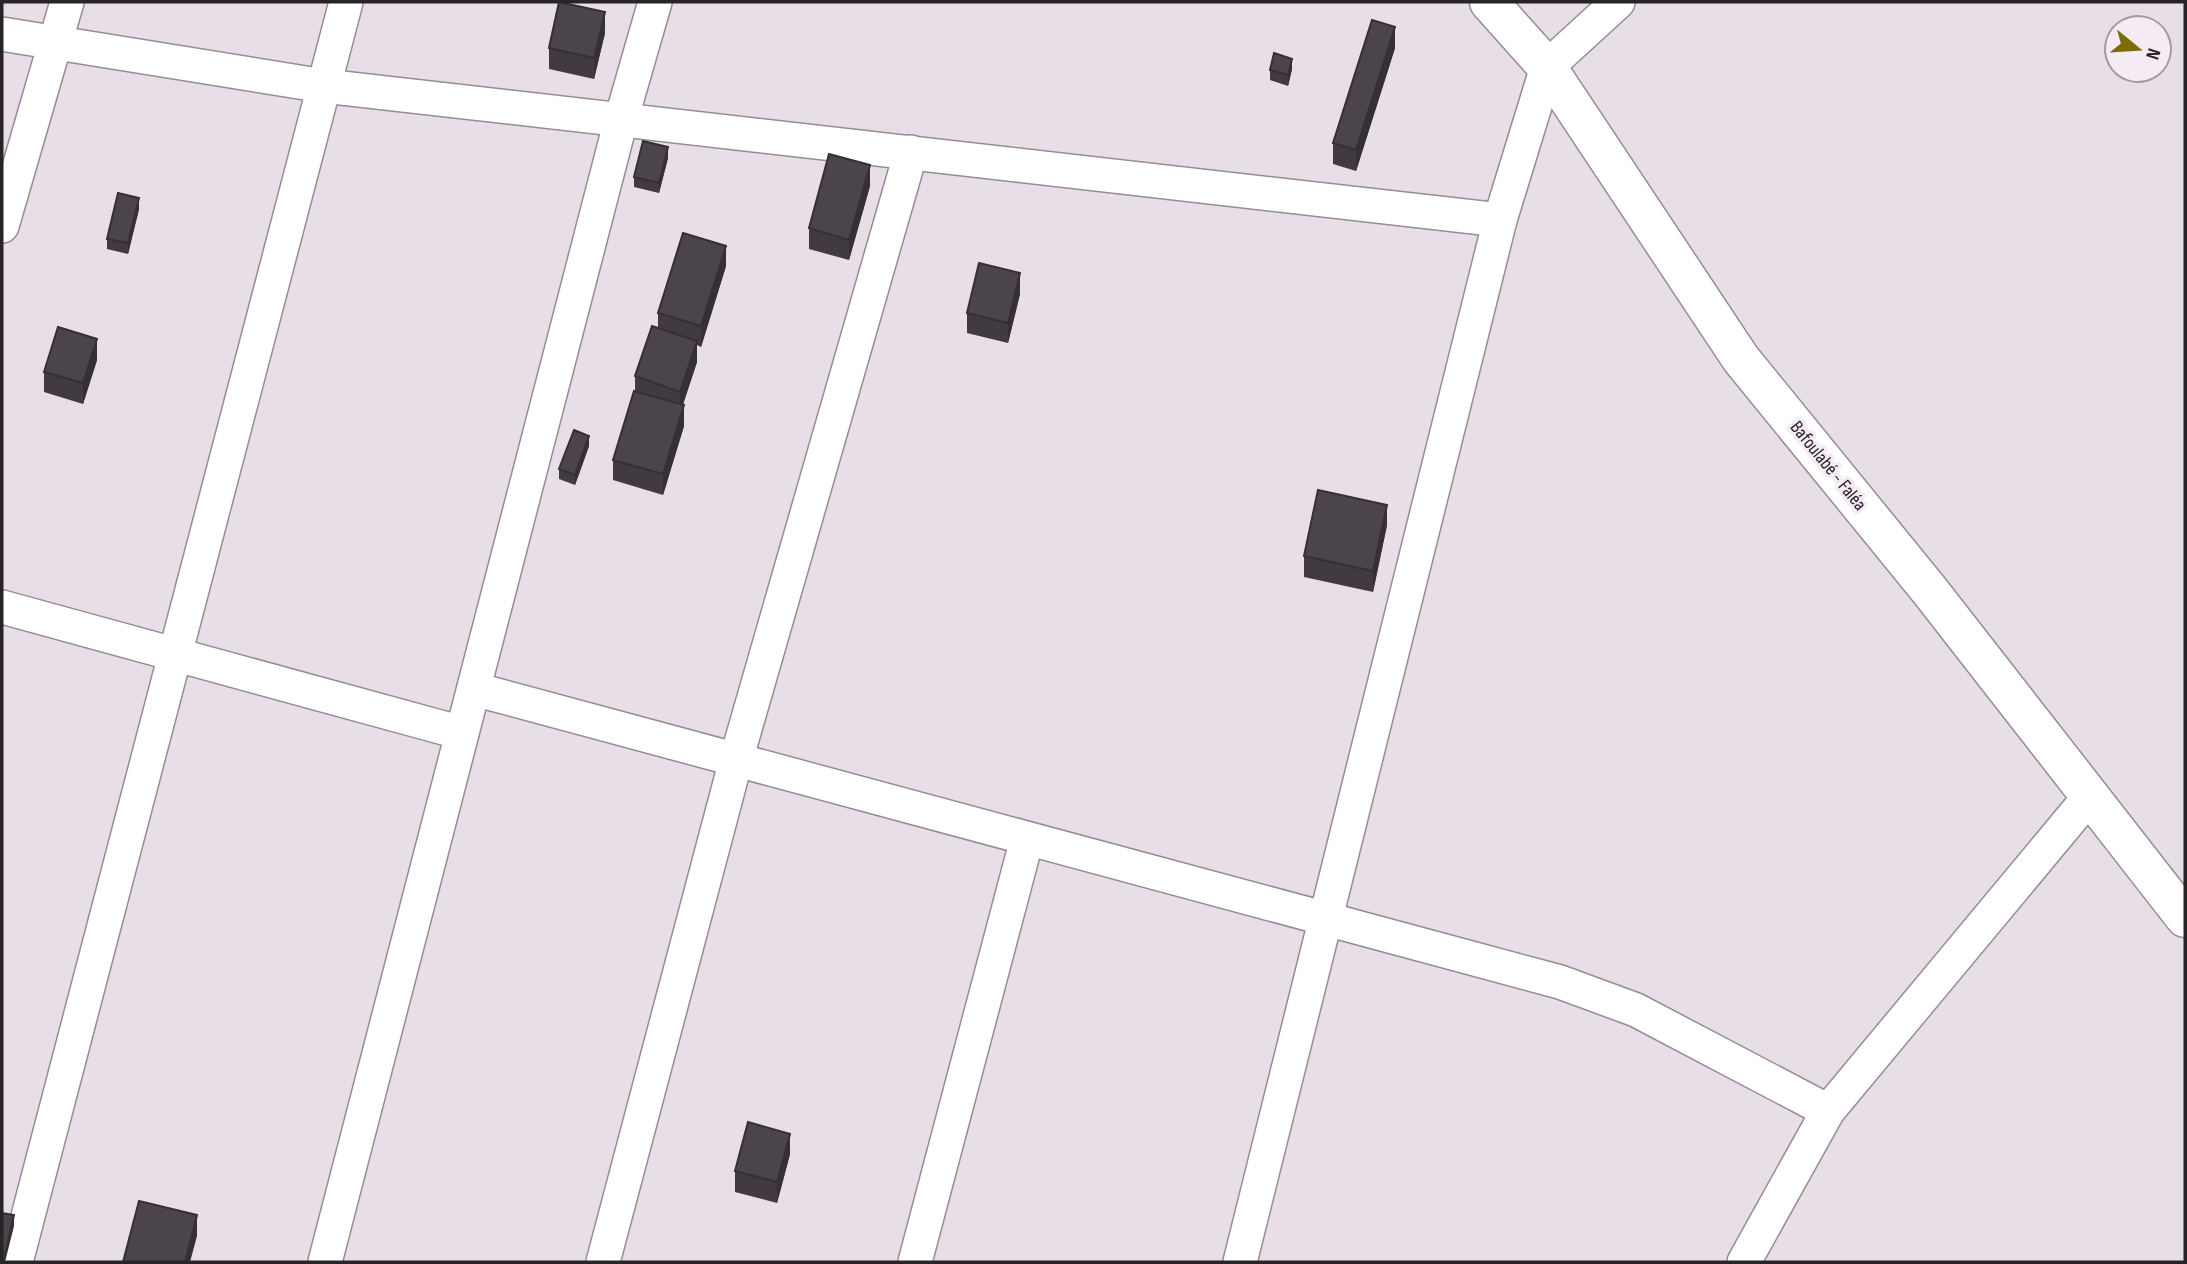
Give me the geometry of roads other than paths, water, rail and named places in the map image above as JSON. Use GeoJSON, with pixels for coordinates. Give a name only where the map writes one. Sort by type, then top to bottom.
{"type":"FeatureCollection","features":[{"type":"Feature","properties":{"kind":"main road","name":"Bafoulabé - Faléa"},"geometry":{"type":"LineString","coordinates":[[1489,2],[1547,67],[1741,359],[1930,591],[2185,918]]}},
{"type":"Feature","properties":{"kind":"street"},"geometry":{"type":"LineString","coordinates":[[2,226],[68,2]]}},
{"type":"Feature","properties":{"kind":"street"},"geometry":{"type":"LineString","coordinates":[[16,1262],[346,2]]}},
{"type":"Feature","properties":{"kind":"street"},"geometry":{"type":"LineString","coordinates":[[325,1262],[621,120],[655,2]]}},
{"type":"Feature","properties":{"kind":"street"},"geometry":{"type":"LineString","coordinates":[[1240,1262],[1500,220],[1547,67],[1618,2]]}},
{"type":"Feature","properties":{"kind":"street"},"geometry":{"type":"LineString","coordinates":[[2,34],[324,86],[1500,220]]}},
{"type":"Feature","properties":{"kind":"street"},"geometry":{"type":"LineString","coordinates":[[603,1262],[736,760],[911,152]]}},
{"type":"Feature","properties":{"kind":"street"},"geometry":{"type":"LineString","coordinates":[[2,607],[462,733]]}},
{"type":"Feature","properties":{"kind":"street"},"geometry":{"type":"LineString","coordinates":[[474,689],[1560,982],[1636,1010],[1828,1111]]}},
{"type":"Feature","properties":{"kind":"street"},"geometry":{"type":"LineString","coordinates":[[1744,1262],[1828,1111],[2090,796]]}},
{"type":"Feature","properties":{"kind":"street"},"geometry":{"type":"LineString","coordinates":[[915,1262],[1027,839]]}}]}
